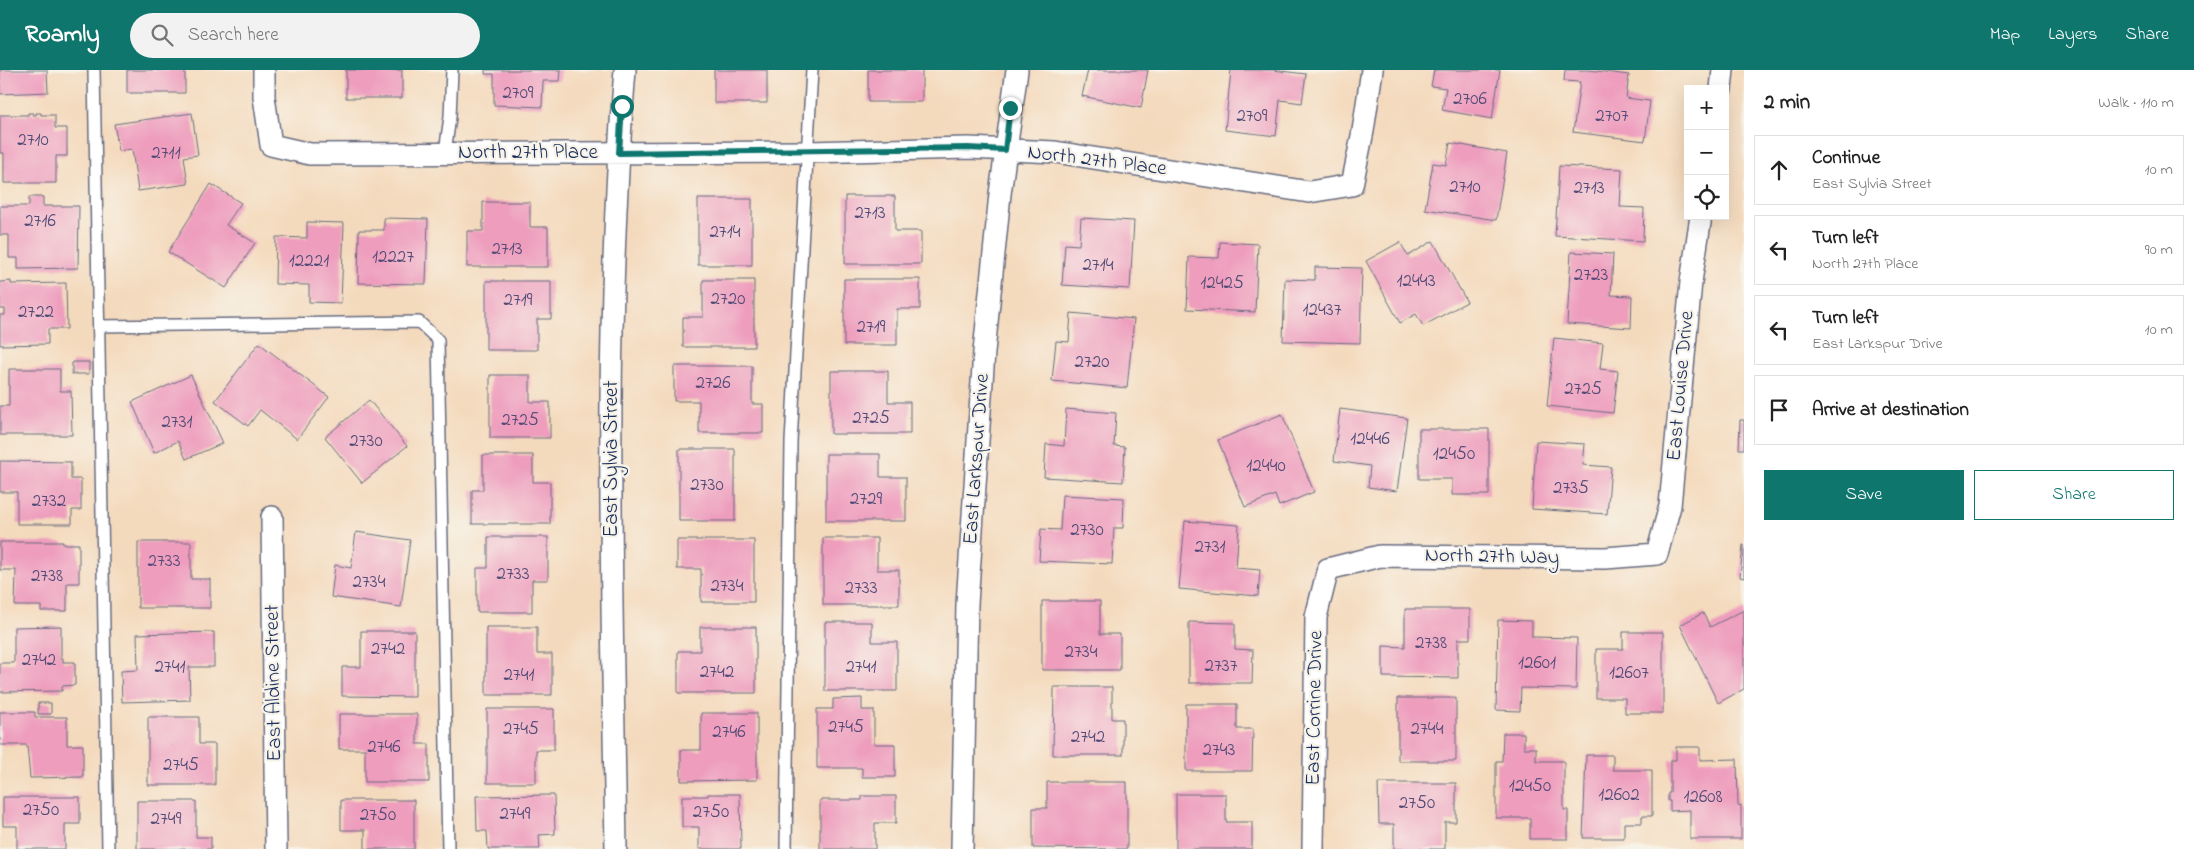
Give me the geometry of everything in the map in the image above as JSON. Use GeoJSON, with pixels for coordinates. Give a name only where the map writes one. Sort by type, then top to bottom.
{"type":"FeatureCollection","features":[{"type":"Feature","properties":{"kind":"street","name":"North 27th Place"},"geometry":{"type":"LineString","coordinates":[[264,70],[264,97],[271,145],[310,154],[808,152],[968,148],[1055,152],[1309,192],[1352,185],[1363,131],[1372,70]]}},
{"type":"Feature","properties":{"kind":"street","name":"East Sylvia Street"},"geometry":{"type":"LineString","coordinates":[[616,849],[611,532],[611,296],[624,70]]}},
{"type":"Feature","properties":{"kind":"street","name":"East Larkspur Drive"},"geometry":{"type":"LineString","coordinates":[[962,849],[967,604],[984,352],[1005,150],[1017,70]]}},
{"type":"Feature","properties":{"kind":"street"},"geometry":{"type":"LineString","coordinates":[[1721,85],[1723,70]]}},
{"type":"Feature","properties":{"kind":"street","name":"East Louise Drive"},"geometry":{"type":"LineString","coordinates":[[1657,554],[1670,506],[1691,282],[1700,220]]}},
{"type":"Feature","properties":{"kind":"street","name":"East Aldine Street"},"geometry":{"type":"LineString","coordinates":[[272,517],[276,849]]}},
{"type":"Feature","properties":{"kind":"street","name":"North 27th Way"},"geometry":{"type":"LineString","coordinates":[[1328,570],[1380,556],[1605,558],[1657,554]]}},
{"type":"Feature","properties":{"kind":"street","name":"East Corrine Drive"},"geometry":{"type":"LineString","coordinates":[[1313,849],[1316,617],[1328,570]]}},
{"type":"Feature","properties":{"kind":"lane"},"geometry":{"type":"LineString","coordinates":[[94,70],[108,849]]}},
{"type":"Feature","properties":{"kind":"lane"},"geometry":{"type":"LineString","coordinates":[[445,152],[450,117],[452,70]]}},
{"type":"Feature","properties":{"kind":"lane"},"geometry":{"type":"LineString","coordinates":[[786,849],[792,442],[812,70]]}},
{"type":"Feature","properties":{"kind":"lane"},"geometry":{"type":"LineString","coordinates":[[99,326],[419,322],[438,340],[448,849]]}},
{"type":"Feature","properties":{"kind":"building"},"geometry":{"type":"Polygon","coordinates":[[[0,70],[47,70],[48,92],[0,94],[0,70]]]}},
{"type":"Feature","properties":{"kind":"building"},"geometry":{"type":"Polygon","coordinates":[[[127,70],[185,70],[185,93],[127,93],[127,70]]]}},
{"type":"Feature","properties":{"kind":"building"},"geometry":{"type":"Polygon","coordinates":[[[346,70],[402,70],[402,98],[346,98],[346,70]]]}},
{"type":"Feature","properties":{"kind":"building"},"geometry":{"type":"Polygon","coordinates":[[[485,70],[561,70],[560,81],[543,81],[542,107],[494,105],[494,74],[485,74],[485,70]]]}},
{"type":"Feature","properties":{"kind":"building"},"geometry":{"type":"Polygon","coordinates":[[[714,70],[767,70],[767,103],[714,103],[714,70]]]}},
{"type":"Feature","properties":{"kind":"building"},"geometry":{"type":"Polygon","coordinates":[[[868,70],[922,70],[922,102],[868,102],[868,70]]]}},
{"type":"Feature","properties":{"kind":"building"},"geometry":{"type":"Polygon","coordinates":[[[1088,70],[1148,70],[1141,108],[1082,96],[1088,70]]]}},
{"type":"Feature","properties":{"kind":"building"},"geometry":{"type":"Polygon","coordinates":[[[1231,70],[1272,70],[1306,74],[1302,103],[1280,100],[1276,136],[1225,130],[1231,70]]]}},
{"type":"Feature","properties":{"kind":"building"},"geometry":{"type":"Polygon","coordinates":[[[1434,70],[1500,70],[1492,119],[1442,110],[1446,88],[1431,86],[1434,70]]]}},
{"type":"Feature","properties":{"kind":"building"},"geometry":{"type":"Polygon","coordinates":[[[1565,70],[1589,70],[1629,75],[1626,98],[1650,101],[1645,141],[1573,132],[1580,82],[1564,81],[1565,70]]]}},
{"type":"Feature","properties":{"kind":"building"},"geometry":{"type":"Polygon","coordinates":[[[28,113],[33,113],[33,115],[41,113],[41,115],[55,115],[55,128],[67,128],[67,156],[56,156],[56,183],[4,183],[4,153],[0,153],[0,115],[28,115],[28,113]]]}},
{"type":"Feature","properties":{"kind":"building"},"geometry":{"type":"Polygon","coordinates":[[[192,113],[198,155],[184,157],[188,184],[138,191],[132,149],[119,151],[114,124],[192,113]]]}},
{"type":"Feature","properties":{"kind":"building"},"geometry":{"type":"Polygon","coordinates":[[[1450,143],[1507,153],[1496,220],[1425,209],[1433,163],[1446,165],[1450,143]]]}},
{"type":"Feature","properties":{"kind":"building"},"geometry":{"type":"Polygon","coordinates":[[[1559,166],[1622,169],[1620,207],[1644,208],[1643,241],[1555,236],[1559,166]]]}},
{"type":"Feature","properties":{"kind":"building"},"geometry":{"type":"Polygon","coordinates":[[[211,184],[241,203],[226,225],[255,243],[226,288],[168,252],[211,184]]]}},
{"type":"Feature","properties":{"kind":"building"},"geometry":{"type":"Polygon","coordinates":[[[845,196],[895,196],[895,231],[921,231],[921,264],[845,264],[845,196]]]}},
{"type":"Feature","properties":{"kind":"building"},"geometry":{"type":"Polygon","coordinates":[[[29,197],[43,197],[43,206],[79,206],[78,268],[18,269],[18,258],[9,258],[9,235],[0,235],[0,206],[29,206],[29,197]]]}},
{"type":"Feature","properties":{"kind":"building"},"geometry":{"type":"Polygon","coordinates":[[[698,199],[752,199],[752,265],[698,265],[698,199]]]}},
{"type":"Feature","properties":{"kind":"building"},"geometry":{"type":"Polygon","coordinates":[[[483,202],[530,202],[530,227],[548,227],[548,267],[467,267],[467,231],[483,231],[483,202]]]}},
{"type":"Feature","properties":{"kind":"building"},"geometry":{"type":"Polygon","coordinates":[[[384,218],[428,219],[426,284],[358,283],[359,230],[384,230],[384,218]]]}},
{"type":"Feature","properties":{"kind":"building"},"geometry":{"type":"Polygon","coordinates":[[[1081,218],[1134,221],[1130,289],[1062,285],[1065,244],[1079,245],[1081,218]]]}},
{"type":"Feature","properties":{"kind":"building"},"geometry":{"type":"Polygon","coordinates":[[[307,222],[344,223],[341,303],[309,302],[309,285],[275,284],[276,237],[307,238],[307,222]]]}},
{"type":"Feature","properties":{"kind":"building"},"geometry":{"type":"Polygon","coordinates":[[[1433,241],[1467,302],[1423,326],[1416,314],[1400,323],[1366,261],[1400,242],[1408,256],[1433,241]]]}},
{"type":"Feature","properties":{"kind":"building"},"geometry":{"type":"Polygon","coordinates":[[[1220,242],[1258,244],[1255,312],[1187,309],[1189,257],[1219,258],[1220,242]]]}},
{"type":"Feature","properties":{"kind":"building"},"geometry":{"type":"Polygon","coordinates":[[[1571,252],[1613,254],[1611,295],[1632,296],[1631,328],[1567,324],[1571,252]]]}},
{"type":"Feature","properties":{"kind":"building"},"geometry":{"type":"Polygon","coordinates":[[[1315,267],[1362,268],[1360,343],[1283,341],[1285,279],[1315,280],[1315,267]]]}},
{"type":"Feature","properties":{"kind":"building"},"geometry":{"type":"Polygon","coordinates":[[[844,279],[920,279],[920,309],[897,309],[897,345],[844,345],[844,279]]]}},
{"type":"Feature","properties":{"kind":"building"},"geometry":{"type":"Polygon","coordinates":[[[703,280],[754,280],[754,347],[683,347],[683,317],[703,317],[703,280]]]}},
{"type":"Feature","properties":{"kind":"building"},"geometry":{"type":"Polygon","coordinates":[[[11,281],[11,284],[66,283],[67,329],[48,329],[48,344],[0,345],[0,315],[5,315],[5,309],[0,309],[0,282],[11,281]]]}},
{"type":"Feature","properties":{"kind":"building"},"geometry":{"type":"Polygon","coordinates":[[[486,281],[551,281],[551,319],[537,319],[537,350],[486,350],[486,281]]]}},
{"type":"Feature","properties":{"kind":"building"},"geometry":{"type":"Polygon","coordinates":[[[1071,313],[1134,319],[1127,388],[1052,381],[1056,341],[1069,342],[1071,313]]]}},
{"type":"Feature","properties":{"kind":"building"},"geometry":{"type":"Polygon","coordinates":[[[1554,338],[1603,343],[1600,369],[1618,371],[1613,413],[1547,406],[1554,338]]]}},
{"type":"Feature","properties":{"kind":"building"},"geometry":{"type":"Polygon","coordinates":[[[259,343],[329,397],[297,439],[260,410],[248,426],[215,401],[259,343]]]}},
{"type":"Feature","properties":{"kind":"building"},"geometry":{"type":"Polygon","coordinates":[[[72,362],[89,362],[89,374],[72,374],[72,362]]]}},
{"type":"Feature","properties":{"kind":"building"},"geometry":{"type":"Polygon","coordinates":[[[674,366],[752,366],[752,404],[763,404],[763,433],[699,433],[699,401],[674,401],[674,366]]]}},
{"type":"Feature","properties":{"kind":"building"},"geometry":{"type":"Polygon","coordinates":[[[9,369],[60,369],[60,391],[71,391],[72,435],[0,435],[0,406],[9,406],[9,369]]]}},
{"type":"Feature","properties":{"kind":"building"},"geometry":{"type":"Polygon","coordinates":[[[831,371],[888,371],[888,402],[910,402],[910,434],[831,434],[831,371]]]}},
{"type":"Feature","properties":{"kind":"building"},"geometry":{"type":"Polygon","coordinates":[[[191,375],[223,443],[186,459],[178,441],[154,453],[132,402],[191,375]]]}},
{"type":"Feature","properties":{"kind":"building"},"geometry":{"type":"Polygon","coordinates":[[[490,375],[530,375],[530,402],[550,402],[550,438],[490,438],[490,375]]]}},
{"type":"Feature","properties":{"kind":"building"},"geometry":{"type":"Polygon","coordinates":[[[369,400],[407,446],[362,483],[325,437],[369,400]]]}},
{"type":"Feature","properties":{"kind":"building"},"geometry":{"type":"Polygon","coordinates":[[[1066,409],[1116,413],[1114,446],[1125,447],[1123,482],[1044,477],[1046,444],[1064,446],[1066,409]]]}},
{"type":"Feature","properties":{"kind":"building"},"geometry":{"type":"Polygon","coordinates":[[[1340,409],[1407,418],[1397,491],[1368,487],[1370,466],[1334,461],[1340,409]]]}},
{"type":"Feature","properties":{"kind":"building"},"geometry":{"type":"Polygon","coordinates":[[[1282,414],[1314,492],[1279,506],[1275,495],[1245,507],[1218,440],[1282,414]]]}},
{"type":"Feature","properties":{"kind":"building"},"geometry":{"type":"Polygon","coordinates":[[[1740,420],[1744,420],[1744,449],[1739,449],[1740,420]]]}},
{"type":"Feature","properties":{"kind":"building"},"geometry":{"type":"Polygon","coordinates":[[[1419,429],[1489,429],[1489,495],[1452,495],[1452,479],[1419,479],[1419,429]]]}},
{"type":"Feature","properties":{"kind":"building"},"geometry":{"type":"Polygon","coordinates":[[[1536,441],[1585,444],[1583,465],[1611,467],[1607,514],[1532,509],[1536,441]]]}},
{"type":"Feature","properties":{"kind":"building"},"geometry":{"type":"Polygon","coordinates":[[[679,449],[735,449],[735,521],[679,521],[679,449]]]}},
{"type":"Feature","properties":{"kind":"building"},"geometry":{"type":"Polygon","coordinates":[[[826,454],[880,454],[880,477],[906,477],[906,521],[826,521],[826,454]]]}},
{"type":"Feature","properties":{"kind":"building"},"geometry":{"type":"Polygon","coordinates":[[[483,455],[533,455],[533,482],[550,482],[550,524],[472,524],[472,490],[483,490],[483,455]]]}},
{"type":"Feature","properties":{"kind":"building"},"geometry":{"type":"Polygon","coordinates":[[[0,461],[71,462],[71,479],[81,479],[81,510],[72,510],[72,524],[17,524],[17,492],[0,492],[0,461]]]}},
{"type":"Feature","properties":{"kind":"building"},"geometry":{"type":"Polygon","coordinates":[[[1062,495],[1124,498],[1123,528],[1114,528],[1112,564],[1039,561],[1041,529],[1060,530],[1062,495]]]}},
{"type":"Feature","properties":{"kind":"building"},"geometry":{"type":"Polygon","coordinates":[[[1185,521],[1239,525],[1236,568],[1260,570],[1258,596],[1179,589],[1185,521]]]}},
{"type":"Feature","properties":{"kind":"building"},"geometry":{"type":"Polygon","coordinates":[[[356,532],[410,540],[401,607],[331,597],[335,565],[351,568],[356,532]]]}},
{"type":"Feature","properties":{"kind":"building"},"geometry":{"type":"Polygon","coordinates":[[[488,537],[548,537],[548,580],[532,580],[532,612],[477,612],[477,568],[488,568],[488,537]]]}},
{"type":"Feature","properties":{"kind":"building"},"geometry":{"type":"Polygon","coordinates":[[[823,538],[877,538],[877,570],[899,570],[899,605],[823,605],[823,538]]]}},
{"type":"Feature","properties":{"kind":"building"},"geometry":{"type":"Polygon","coordinates":[[[677,540],[754,540],[754,602],[701,602],[701,569],[677,569],[677,540]]]}},
{"type":"Feature","properties":{"kind":"building"},"geometry":{"type":"Polygon","coordinates":[[[0,542],[63,542],[63,544],[79,544],[79,583],[67,583],[67,611],[41,611],[41,606],[15,606],[16,570],[0,570],[0,542]]]}},
{"type":"Feature","properties":{"kind":"building"},"geometry":{"type":"Polygon","coordinates":[[[138,542],[191,542],[191,579],[210,579],[210,608],[138,608],[138,542]]]}},
{"type":"Feature","properties":{"kind":"building"},"geometry":{"type":"Polygon","coordinates":[[[1744,545],[1744,578],[1740,577],[1744,545]]]}},
{"type":"Feature","properties":{"kind":"building"},"geometry":{"type":"Polygon","coordinates":[[[1042,601],[1100,601],[1100,634],[1120,634],[1120,670],[1042,670],[1042,601]]]}},
{"type":"Feature","properties":{"kind":"building"},"geometry":{"type":"Polygon","coordinates":[[[1405,609],[1470,609],[1470,639],[1458,639],[1458,678],[1383,677],[1383,646],[1405,647],[1405,609]]]}},
{"type":"Feature","properties":{"kind":"building"},"geometry":{"type":"Polygon","coordinates":[[[1744,610],[1744,689],[1718,703],[1680,625],[1703,613],[1710,627],[1744,610]]]}},
{"type":"Feature","properties":{"kind":"building"},"geometry":{"type":"Polygon","coordinates":[[[1498,620],[1532,621],[1532,637],[1577,638],[1576,689],[1521,688],[1520,711],[1496,710],[1498,620]]]}},
{"type":"Feature","properties":{"kind":"building"},"geometry":{"type":"Polygon","coordinates":[[[825,622],[872,622],[872,642],[897,642],[897,691],[825,691],[825,622]]]}},
{"type":"Feature","properties":{"kind":"building"},"geometry":{"type":"Polygon","coordinates":[[[1189,622],[1235,623],[1235,649],[1253,650],[1252,683],[1189,683],[1189,622]]]}},
{"type":"Feature","properties":{"kind":"building"},"geometry":{"type":"Polygon","coordinates":[[[61,626],[61,658],[63,658],[63,662],[75,662],[75,685],[62,686],[62,691],[0,692],[0,663],[14,663],[14,627],[61,626]]]}},
{"type":"Feature","properties":{"kind":"building"},"geometry":{"type":"Polygon","coordinates":[[[486,627],[537,627],[537,654],[552,654],[552,695],[486,695],[486,627]]]}},
{"type":"Feature","properties":{"kind":"building"},"geometry":{"type":"Polygon","coordinates":[[[700,627],[756,627],[756,693],[678,693],[678,651],[700,651],[700,627]]]}},
{"type":"Feature","properties":{"kind":"building"},"geometry":{"type":"Polygon","coordinates":[[[361,631],[415,631],[415,697],[342,696],[342,667],[361,667],[361,631]]]}},
{"type":"Feature","properties":{"kind":"building"},"geometry":{"type":"Polygon","coordinates":[[[214,632],[214,667],[189,667],[190,700],[122,702],[121,671],[138,670],[137,634],[214,632]]]}},
{"type":"Feature","properties":{"kind":"building"},"geometry":{"type":"Polygon","coordinates":[[[1623,632],[1663,632],[1663,713],[1625,713],[1625,698],[1596,698],[1596,649],[1623,649],[1623,632]]]}},
{"type":"Feature","properties":{"kind":"building"},"geometry":{"type":"Polygon","coordinates":[[[1054,687],[1112,687],[1112,719],[1123,719],[1123,755],[1053,755],[1054,687]]]}},
{"type":"Feature","properties":{"kind":"building"},"geometry":{"type":"Polygon","coordinates":[[[862,698],[862,710],[874,710],[874,744],[895,744],[895,777],[862,777],[862,768],[817,768],[817,709],[833,709],[833,699],[862,698]]]}},
{"type":"Feature","properties":{"kind":"building"},"geometry":{"type":"Polygon","coordinates":[[[1398,698],[1456,698],[1456,761],[1398,761],[1398,698]]]}},
{"type":"Feature","properties":{"kind":"building"},"geometry":{"type":"Polygon","coordinates":[[[38,703],[51,703],[51,714],[38,714],[38,703]]]}},
{"type":"Feature","properties":{"kind":"building"},"geometry":{"type":"Polygon","coordinates":[[[1186,704],[1237,704],[1237,729],[1253,729],[1252,771],[1186,771],[1186,704]]]}},
{"type":"Feature","properties":{"kind":"building"},"geometry":{"type":"Polygon","coordinates":[[[487,709],[554,709],[554,750],[536,750],[536,783],[487,783],[487,709]]]}},
{"type":"Feature","properties":{"kind":"building"},"geometry":{"type":"Polygon","coordinates":[[[0,712],[35,712],[35,717],[67,717],[67,745],[83,745],[83,777],[30,778],[27,745],[0,745],[0,712]]]}},
{"type":"Feature","properties":{"kind":"building"},"geometry":{"type":"Polygon","coordinates":[[[701,713],[757,713],[757,780],[681,781],[681,750],[701,750],[701,713]]]}},
{"type":"Feature","properties":{"kind":"building"},"geometry":{"type":"Polygon","coordinates":[[[339,714],[417,714],[417,744],[429,744],[429,782],[365,782],[365,749],[339,749],[339,714]]]}},
{"type":"Feature","properties":{"kind":"building"},"geometry":{"type":"Polygon","coordinates":[[[148,717],[199,717],[199,744],[215,744],[215,785],[148,785],[148,717]]]}},
{"type":"Feature","properties":{"kind":"building"},"geometry":{"type":"Polygon","coordinates":[[[1503,733],[1524,733],[1524,748],[1536,748],[1536,761],[1564,761],[1564,810],[1568,810],[1568,839],[1530,839],[1530,818],[1496,818],[1496,761],[1502,761],[1503,733]]]}},
{"type":"Feature","properties":{"kind":"building"},"geometry":{"type":"Polygon","coordinates":[[[1676,747],[1700,747],[1700,760],[1737,759],[1738,806],[1741,805],[1741,839],[1690,839],[1690,810],[1670,811],[1668,793],[1670,793],[1670,760],[1676,760],[1676,747]]]}},
{"type":"Feature","properties":{"kind":"building"},"geometry":{"type":"Polygon","coordinates":[[[1586,755],[1613,755],[1613,770],[1652,770],[1652,816],[1642,816],[1642,823],[1624,823],[1624,838],[1583,838],[1586,755]]]}},
{"type":"Feature","properties":{"kind":"building"},"geometry":{"type":"Polygon","coordinates":[[[1047,782],[1127,782],[1127,849],[1033,848],[1033,808],[1047,808],[1047,782]]]}},
{"type":"Feature","properties":{"kind":"building"},"geometry":{"type":"Polygon","coordinates":[[[1378,783],[1456,783],[1456,822],[1445,822],[1445,849],[1394,849],[1394,824],[1379,824],[1378,783]]]}},
{"type":"Feature","properties":{"kind":"building"},"geometry":{"type":"Polygon","coordinates":[[[708,794],[740,794],[741,849],[699,849],[699,827],[682,827],[682,796],[708,796],[708,794]]]}},
{"type":"Feature","properties":{"kind":"building"},"geometry":{"type":"Polygon","coordinates":[[[1176,794],[1226,794],[1226,822],[1252,822],[1252,849],[1176,849],[1176,794]]]}},
{"type":"Feature","properties":{"kind":"building"},"geometry":{"type":"Polygon","coordinates":[[[554,795],[555,834],[539,835],[540,849],[488,849],[487,831],[477,831],[476,796],[554,795]]]}},
{"type":"Feature","properties":{"kind":"building"},"geometry":{"type":"Polygon","coordinates":[[[862,796],[896,796],[896,823],[875,823],[875,849],[820,849],[820,800],[862,800],[862,796]]]}},
{"type":"Feature","properties":{"kind":"building"},"geometry":{"type":"Polygon","coordinates":[[[3,797],[80,797],[80,824],[65,824],[65,849],[17,849],[17,826],[3,826],[3,797]]]}},
{"type":"Feature","properties":{"kind":"building"},"geometry":{"type":"Polygon","coordinates":[[[341,800],[414,800],[414,849],[365,849],[365,830],[341,830],[341,800]]]}},
{"type":"Feature","properties":{"kind":"building"},"geometry":{"type":"Polygon","coordinates":[[[137,801],[196,801],[196,837],[211,837],[211,849],[137,849],[137,801]]]}},
{"type":"Feature","properties":{"kind":"route"},"geometry":{"type":"LineString","coordinates":[[622,106],[619,153],[808,152],[968,148],[1005,150],[1010,108]]}}]}
